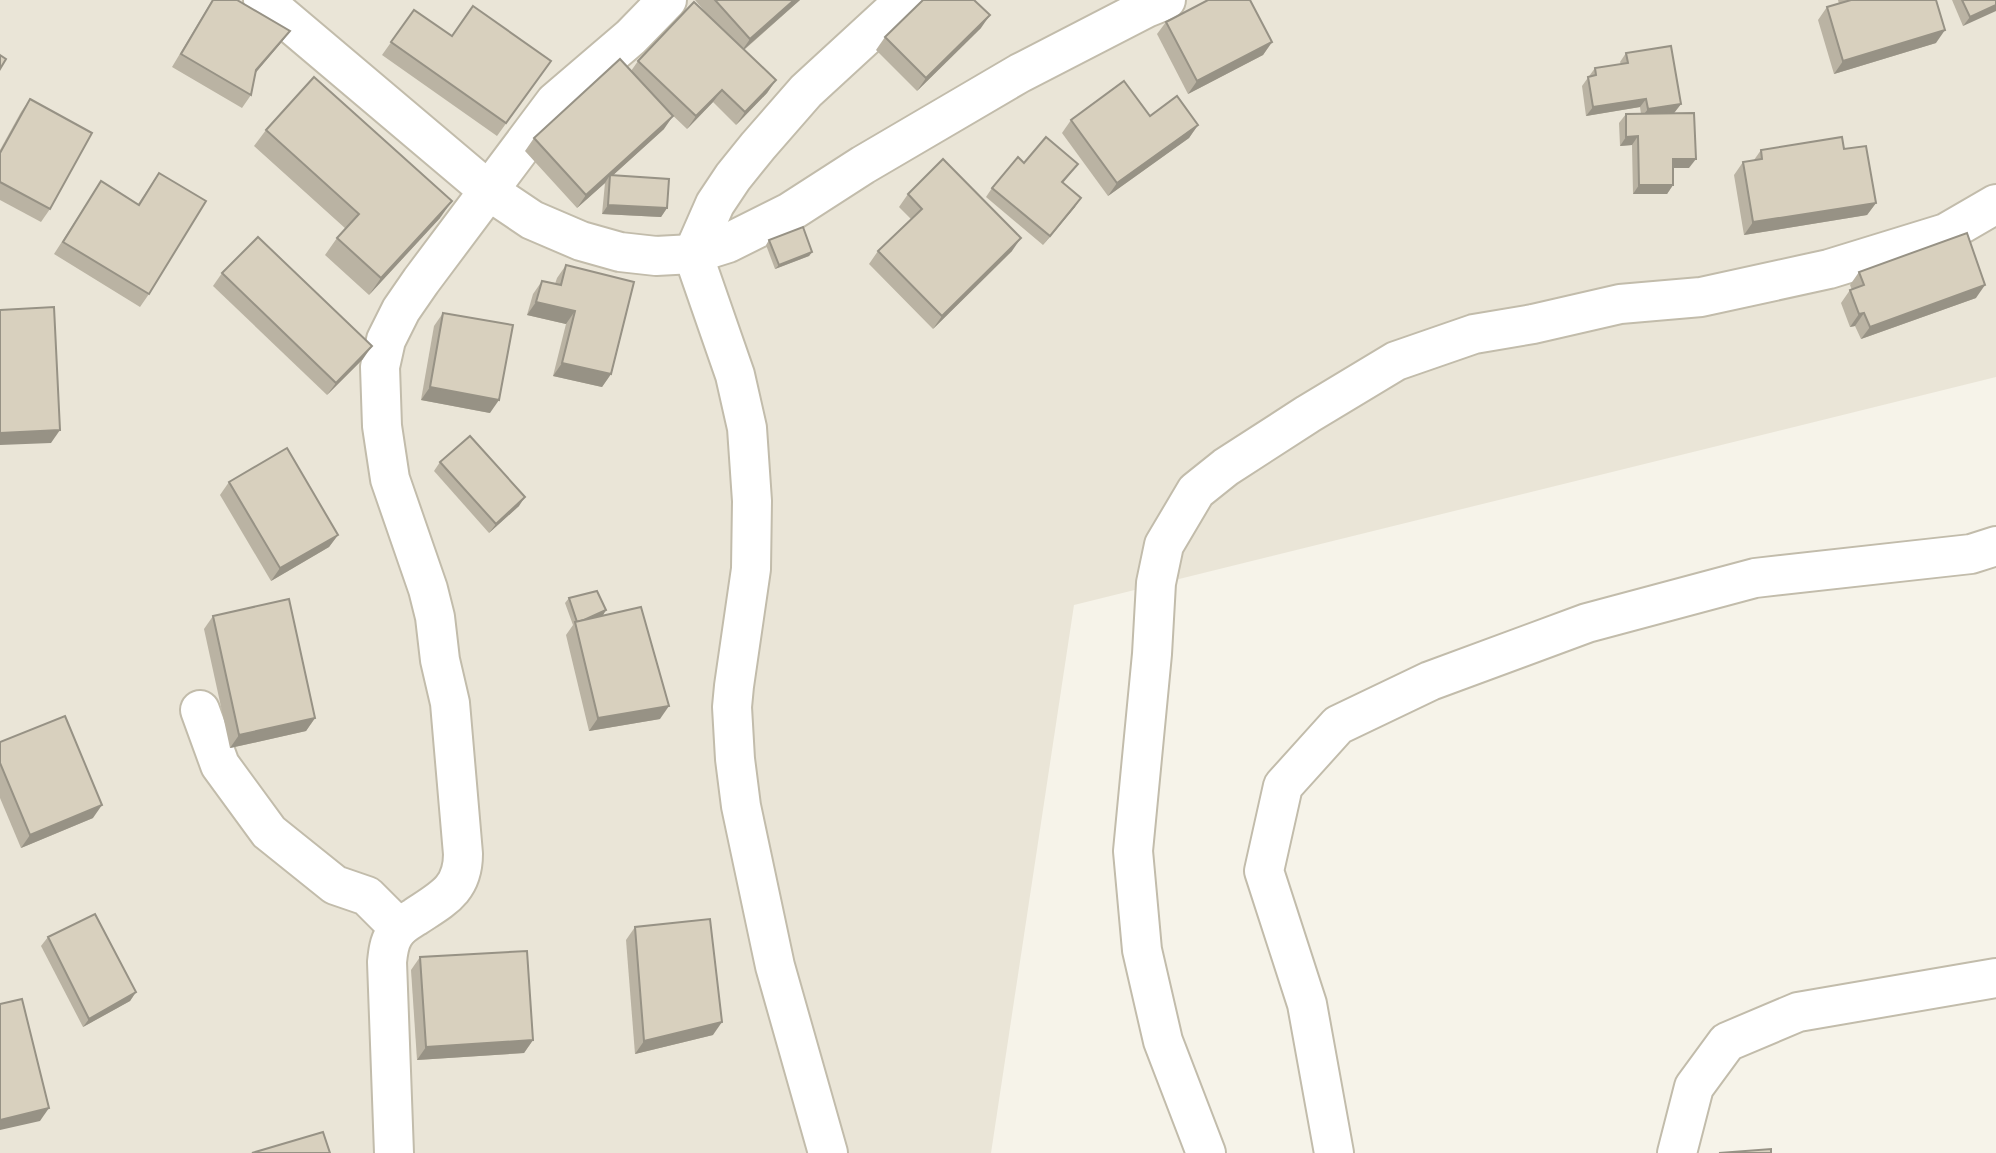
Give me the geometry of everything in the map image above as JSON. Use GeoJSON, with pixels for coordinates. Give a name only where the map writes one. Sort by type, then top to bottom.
{"type":"FeatureCollection","features":[{"type":"Feature","properties":{"kind":"street"},"geometry":{"type":"LineString","coordinates":[[263,0],[489,191],[532,220],[581,241],[621,252],[656,256],[693,254],[728,243],[790,212],[863,165],[1020,73],[1166,0]]}},
{"type":"Feature","properties":{"kind":"street"},"geometry":{"type":"LineString","coordinates":[[394,1153],[387,962],[389,946],[399,928],[442,899],[452,889],[460,879],[463,854],[450,703],[440,660],[435,617],[390,479],[382,426],[380,368],[386,340],[401,310],[457,231],[555,102],[631,37],[667,0]]}},
{"type":"Feature","properties":{"kind":"street"},"geometry":{"type":"LineString","coordinates":[[828,1153],[781,990],[741,806],[732,707],[751,569],[752,501],[747,428],[735,374],[693,254],[715,205],[758,146],[806,91],[905,0]]}},
{"type":"Feature","properties":{"kind":"street"},"geometry":{"type":"LineString","coordinates":[[1206,1153],[1163,1041],[1142,950],[1133,851],[1156,583],[1164,545],[1196,491],[1226,467],[1396,361],[1474,334],[1620,304],[1701,297],[1829,269],[1946,233],[1996,204]]}},
{"type":"Feature","properties":{"kind":"street"},"geometry":{"type":"LineString","coordinates":[[1334,1153],[1307,1004],[1264,871],[1283,786],[1338,725],[1430,681],[1587,623],[1755,578],[1971,554],[1996,546]]}},
{"type":"Feature","properties":{"kind":"street"},"geometry":{"type":"LineString","coordinates":[[200,710],[220,765],[269,832],[335,885],[367,896],[399,928]]}},
{"type":"Feature","properties":{"kind":"street"},"geometry":{"type":"LineString","coordinates":[[1677,1153],[1694,1087],[1727,1042],[1798,1012],[1996,978]]}},
{"type":"Feature","properties":{"kind":"shaded area"},"geometry":{"type":"Polygon","coordinates":[[[0,0],[1996,0],[1996,377],[1074,605],[991,1153],[0,1153],[0,0]]]}},
{"type":"Feature","properties":{"kind":"building"},"geometry":{"type":"Polygon","coordinates":[[[213,0],[237,0],[290,31],[256,70],[251,95],[181,54],[213,0]]]}},
{"type":"Feature","properties":{"kind":"building"},"geometry":{"type":"Polygon","coordinates":[[[715,0],[794,0],[750,39],[715,0]]]}},
{"type":"Feature","properties":{"kind":"building"},"geometry":{"type":"Polygon","coordinates":[[[923,0],[974,0],[990,15],[926,78],[885,37],[923,0]]]}},
{"type":"Feature","properties":{"kind":"building"},"geometry":{"type":"Polygon","coordinates":[[[1208,0],[1250,0],[1272,42],[1197,81],[1166,22],[1208,0]]]}},
{"type":"Feature","properties":{"kind":"building"},"geometry":{"type":"Polygon","coordinates":[[[1851,0],[1936,0],[1945,30],[1843,61],[1827,7],[1851,0]]]}},
{"type":"Feature","properties":{"kind":"building"},"geometry":{"type":"Polygon","coordinates":[[[1962,0],[1996,0],[1996,5],[1970,17],[1962,0]]]}},
{"type":"Feature","properties":{"kind":"building"},"geometry":{"type":"Polygon","coordinates":[[[694,2],[776,80],[745,112],[722,90],[696,116],[638,61],[694,2]]]}},
{"type":"Feature","properties":{"kind":"building"},"geometry":{"type":"Polygon","coordinates":[[[473,6],[551,61],[506,123],[391,42],[414,10],[452,36],[473,6]]]}},
{"type":"Feature","properties":{"kind":"building"},"geometry":{"type":"Polygon","coordinates":[[[1671,46],[1681,104],[1648,109],[1646,99],[1593,107],[1588,77],[1596,75],[1595,68],[1628,63],[1626,53],[1671,46]]]}},
{"type":"Feature","properties":{"kind":"building"},"geometry":{"type":"Polygon","coordinates":[[[0,55],[6,59],[0,69],[0,55]]]}},
{"type":"Feature","properties":{"kind":"building"},"geometry":{"type":"Polygon","coordinates":[[[620,59],[673,116],[586,195],[534,138],[620,59]]]}},
{"type":"Feature","properties":{"kind":"building"},"geometry":{"type":"Polygon","coordinates":[[[314,77],[452,201],[381,278],[337,238],[359,214],[266,130],[314,77]]]}},
{"type":"Feature","properties":{"kind":"building"},"geometry":{"type":"Polygon","coordinates":[[[1124,81],[1150,116],[1177,96],[1198,125],[1117,183],[1071,120],[1124,81]]]}},
{"type":"Feature","properties":{"kind":"building"},"geometry":{"type":"Polygon","coordinates":[[[30,99],[92,133],[50,209],[0,182],[0,153],[30,99]]]}},
{"type":"Feature","properties":{"kind":"building"},"geometry":{"type":"Polygon","coordinates":[[[1694,113],[1696,159],[1673,159],[1673,185],[1639,185],[1638,136],[1626,137],[1626,114],[1694,113]]]}},
{"type":"Feature","properties":{"kind":"building"},"geometry":{"type":"Polygon","coordinates":[[[1046,137],[1078,164],[1062,182],[1081,198],[1050,236],[992,188],[1018,157],[1024,163],[1046,137]]]}},
{"type":"Feature","properties":{"kind":"building"},"geometry":{"type":"Polygon","coordinates":[[[1842,137],[1844,149],[1866,146],[1876,203],[1753,222],[1743,162],[1762,159],[1761,150],[1842,137]]]}},
{"type":"Feature","properties":{"kind":"building"},"geometry":{"type":"Polygon","coordinates":[[[943,159],[1021,238],[942,316],[878,251],[922,209],[908,194],[943,159]]]}},
{"type":"Feature","properties":{"kind":"building"},"geometry":{"type":"Polygon","coordinates":[[[159,173],[206,201],[149,294],[63,242],[101,181],[139,205],[159,173]]]}},
{"type":"Feature","properties":{"kind":"building"},"geometry":{"type":"Polygon","coordinates":[[[610,175],[669,179],[667,208],[608,205],[610,175]]]}},
{"type":"Feature","properties":{"kind":"building"},"geometry":{"type":"Polygon","coordinates":[[[803,227],[812,252],[779,265],[769,240],[803,227]]]}},
{"type":"Feature","properties":{"kind":"building"},"geometry":{"type":"Polygon","coordinates":[[[1967,233],[1985,285],[1870,327],[1864,313],[1859,314],[1850,290],[1864,285],[1859,272],[1967,233]]]}},
{"type":"Feature","properties":{"kind":"building"},"geometry":{"type":"Polygon","coordinates":[[[258,237],[372,346],[336,383],[222,273],[258,237]]]}},
{"type":"Feature","properties":{"kind":"building"},"geometry":{"type":"Polygon","coordinates":[[[566,265],[634,282],[611,374],[562,363],[575,311],[536,302],[542,281],[561,285],[566,265]]]}},
{"type":"Feature","properties":{"kind":"building"},"geometry":{"type":"Polygon","coordinates":[[[54,307],[60,430],[0,433],[0,310],[54,307]]]}},
{"type":"Feature","properties":{"kind":"building"},"geometry":{"type":"Polygon","coordinates":[[[443,313],[513,325],[499,400],[430,387],[443,313]]]}},
{"type":"Feature","properties":{"kind":"building"},"geometry":{"type":"Polygon","coordinates":[[[470,436],[525,497],[496,524],[440,462],[470,436]]]}},
{"type":"Feature","properties":{"kind":"building"},"geometry":{"type":"Polygon","coordinates":[[[287,448],[338,535],[280,568],[229,482],[287,448]]]}},
{"type":"Feature","properties":{"kind":"building"},"geometry":{"type":"Polygon","coordinates":[[[597,591],[606,610],[577,622],[569,598],[597,591]]]}},
{"type":"Feature","properties":{"kind":"building"},"geometry":{"type":"Polygon","coordinates":[[[289,599],[315,718],[239,735],[213,616],[289,599]]]}},
{"type":"Feature","properties":{"kind":"building"},"geometry":{"type":"Polygon","coordinates":[[[641,607],[669,706],[598,718],[575,622],[641,607]]]}},
{"type":"Feature","properties":{"kind":"building"},"geometry":{"type":"Polygon","coordinates":[[[65,716],[102,805],[30,835],[0,763],[0,742],[65,716]]]}},
{"type":"Feature","properties":{"kind":"building"},"geometry":{"type":"Polygon","coordinates":[[[95,914],[136,992],[89,1019],[48,937],[95,914]]]}},
{"type":"Feature","properties":{"kind":"building"},"geometry":{"type":"Polygon","coordinates":[[[710,919],[722,1022],[644,1041],[635,927],[710,919]]]}},
{"type":"Feature","properties":{"kind":"building"},"geometry":{"type":"Polygon","coordinates":[[[527,951],[533,1040],[426,1047],[420,957],[527,951]]]}},
{"type":"Feature","properties":{"kind":"building"},"geometry":{"type":"Polygon","coordinates":[[[22,999],[49,1108],[0,1120],[0,1004],[22,999]]]}},
{"type":"Feature","properties":{"kind":"building"},"geometry":{"type":"Polygon","coordinates":[[[323,1132],[330,1153],[252,1153],[323,1132]]]}},
{"type":"Feature","properties":{"kind":"building"},"geometry":{"type":"Polygon","coordinates":[[[1771,1149],[1771,1153],[1719,1153],[1771,1149]]]}}]}
